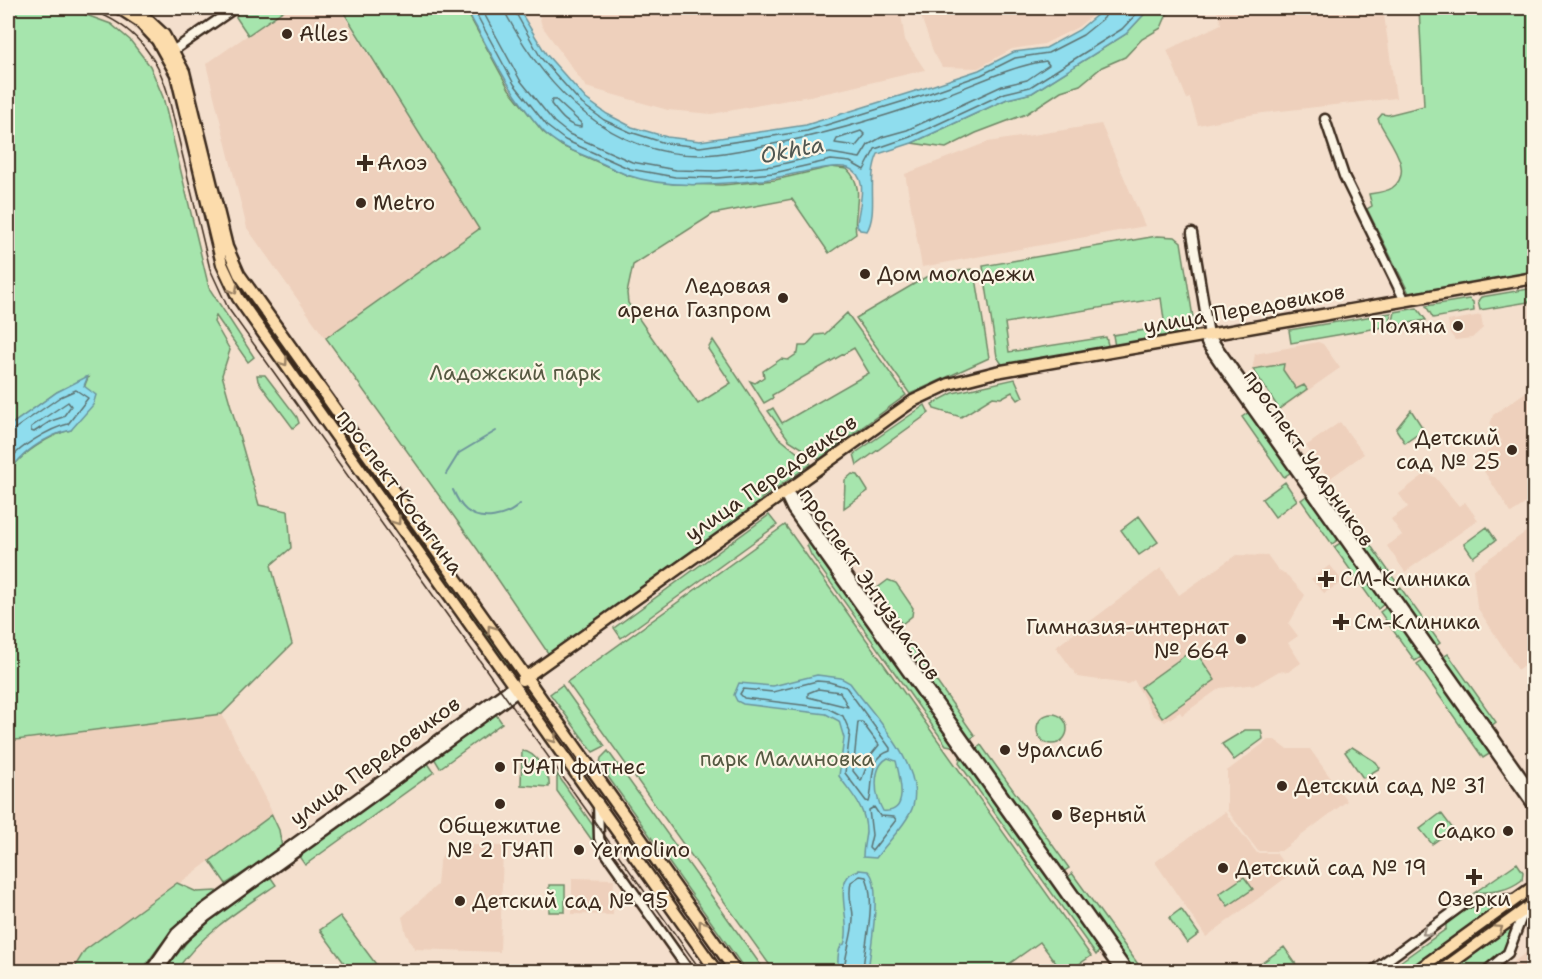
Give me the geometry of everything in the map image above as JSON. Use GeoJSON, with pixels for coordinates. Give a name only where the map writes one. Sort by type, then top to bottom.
{"type":"FeatureCollection","features":[{"type":"Feature","properties":{"kind":"main road","name":"проспект Косыгина"},"geometry":{"type":"LineString","coordinates":[[119,8],[139,21],[157,40],[176,74],[221,259],[235,293],[717,972]]}},
{"type":"Feature","properties":{"kind":"main road","name":"проспект Косыгина"},"geometry":{"type":"LineString","coordinates":[[135,8],[155,24],[174,50],[188,85],[227,247],[236,270],[736,972]]}},
{"type":"Feature","properties":{"kind":"main road","name":"улица Передовиков"},"geometry":{"type":"LineString","coordinates":[[1209,340],[1534,278]]}},
{"type":"Feature","properties":{"kind":"main road","name":"улица Передовиков"},"geometry":{"type":"LineString","coordinates":[[516,688],[787,496],[911,403],[949,384],[996,372],[1209,340],[1534,284]]}},
{"type":"Feature","properties":{"kind":"main road"},"geometry":{"type":"LineString","coordinates":[[1415,972],[1534,886]]}},
{"type":"Feature","properties":{"kind":"main road"},"geometry":{"type":"LineString","coordinates":[[1439,972],[1534,903]]}},
{"type":"Feature","properties":{"kind":"street"},"geometry":{"type":"LineString","coordinates":[[174,50],[235,8]]}},
{"type":"Feature","properties":{"kind":"street"},"geometry":{"type":"LineString","coordinates":[[1325,118],[1344,176],[1405,301]]}},
{"type":"Feature","properties":{"kind":"street","name":"проспект Ударников"},"geometry":{"type":"LineString","coordinates":[[1192,233],[1209,340],[1534,807]]}},
{"type":"Feature","properties":{"kind":"street","name":"проспект Энтузиастов"},"geometry":{"type":"LineString","coordinates":[[787,496],[1121,972]]}},
{"type":"Feature","properties":{"kind":"street","name":"проспект Энтузиастов"},"geometry":{"type":"LineString","coordinates":[[787,496],[1129,972]]}},
{"type":"Feature","properties":{"kind":"street","name":"проспект Ударников"},"geometry":{"type":"LineString","coordinates":[[1346,536],[1534,794]]}},
{"type":"Feature","properties":{"kind":"street","name":"улица Передовиков"},"geometry":{"type":"LineString","coordinates":[[149,972],[176,933],[202,910],[516,688]]}},
{"type":"Feature","properties":{"kind":"street","name":"улица Передовиков"},"geometry":{"type":"LineString","coordinates":[[157,972],[181,939],[206,916],[516,688]]}},
{"type":"Feature","properties":{"kind":"street"},"geometry":{"type":"LineString","coordinates":[[598,802],[599,838],[603,849],[690,972]]}},
{"type":"Feature","properties":{"kind":"street"},"geometry":{"type":"LineString","coordinates":[[1371,972],[1464,904],[1478,900],[1516,899]]}},
{"type":"Feature","properties":{"kind":"street"},"geometry":{"type":"LineString","coordinates":[[1485,972],[1508,953],[1524,911]]}},
{"type":"Feature","properties":{"kind":"shaded area"},"geometry":{"type":"Polygon","coordinates":[[[287,8],[339,8],[479,229],[325,338],[247,228],[206,64],[287,8]]]}},
{"type":"Feature","properties":{"kind":"shaded area"},"geometry":{"type":"Polygon","coordinates":[[[537,8],[798,8],[800,16],[813,14],[813,8],[900,8],[905,40],[925,70],[831,92],[712,114],[668,110],[586,87],[542,26],[537,8]]]}},
{"type":"Feature","properties":{"kind":"shaded area"},"geometry":{"type":"Polygon","coordinates":[[[918,8],[1101,8],[1078,27],[1044,44],[1012,49],[978,68],[942,67],[933,51],[918,8]]]}},
{"type":"Feature","properties":{"kind":"shaded area"},"geometry":{"type":"Polygon","coordinates":[[[1216,8],[1383,8],[1396,98],[1255,114],[1198,125],[1190,98],[1187,99],[1167,50],[1221,24],[1216,8]]]}},
{"type":"Feature","properties":{"kind":"shaded area"},"geometry":{"type":"Polygon","coordinates":[[[1101,124],[1145,226],[922,267],[905,174],[988,142],[1101,124]]]}},
{"type":"Feature","properties":{"kind":"shaded area"},"geometry":{"type":"Polygon","coordinates":[[[1481,315],[1483,328],[1472,338],[1455,340],[1450,333],[1448,321],[1481,315]]]}},
{"type":"Feature","properties":{"kind":"shaded area"},"geometry":{"type":"Polygon","coordinates":[[[1318,342],[1323,344],[1340,368],[1280,410],[1252,371],[1255,354],[1318,342]]]}},
{"type":"Feature","properties":{"kind":"shaded area","name":"Детский сад № 25"},"geometry":{"type":"Polygon","coordinates":[[[1530,389],[1534,396],[1534,498],[1511,513],[1476,459],[1502,441],[1490,425],[1493,415],[1530,389]]]}},
{"type":"Feature","properties":{"kind":"shaded area"},"geometry":{"type":"Polygon","coordinates":[[[1340,422],[1364,454],[1329,479],[1306,446],[1340,422]]]}},
{"type":"Feature","properties":{"kind":"shaded area"},"geometry":{"type":"Polygon","coordinates":[[[1425,474],[1435,477],[1459,506],[1465,502],[1478,520],[1405,572],[1387,546],[1402,535],[1391,519],[1408,507],[1399,494],[1425,474]]]}},
{"type":"Feature","properties":{"kind":"shaded area"},"geometry":{"type":"Polygon","coordinates":[[[1534,526],[1534,608],[1530,618],[1534,625],[1534,659],[1518,670],[1477,607],[1473,570],[1534,526]]]}},
{"type":"Feature","properties":{"kind":"shaded area","name":"Гимназия-интернат № 664"},"geometry":{"type":"Polygon","coordinates":[[[1236,555],[1268,556],[1279,571],[1288,576],[1305,595],[1289,624],[1298,636],[1288,643],[1301,663],[1288,672],[1279,671],[1257,684],[1220,688],[1182,715],[1180,712],[1165,722],[1153,715],[1134,680],[1128,684],[1078,677],[1056,647],[1161,568],[1179,595],[1236,555]]]}},
{"type":"Feature","properties":{"kind":"shaded area","name":"СМ-Клиника"},"geometry":{"type":"Polygon","coordinates":[[[1330,565],[1343,582],[1324,593],[1311,579],[1330,565]]]}},
{"type":"Feature","properties":{"kind":"shaded area"},"geometry":{"type":"Polygon","coordinates":[[[222,714],[273,814],[81,956],[79,971],[8,971],[8,741],[222,714]]]}},
{"type":"Feature","properties":{"kind":"shaded area","name":"Детский сад № 31"},"geometry":{"type":"Polygon","coordinates":[[[1268,740],[1275,740],[1287,749],[1310,749],[1347,801],[1281,851],[1258,851],[1227,810],[1227,771],[1268,740]]]}},
{"type":"Feature","properties":{"kind":"shaded area","name":"Детский сад № 19"},"geometry":{"type":"Polygon","coordinates":[[[1225,812],[1257,853],[1276,853],[1291,874],[1206,937],[1155,862],[1225,812]]]}},
{"type":"Feature","properties":{"kind":"shaded area","name":"Детский сад № 95"},"geometry":{"type":"Polygon","coordinates":[[[448,844],[503,846],[500,952],[415,949],[406,934],[402,917],[437,885],[439,863],[448,844]]]}},
{"type":"Feature","properties":{"kind":"shaded area"},"geometry":{"type":"Polygon","coordinates":[[[572,878],[614,879],[613,915],[572,914],[572,878]]]}},
{"type":"Feature","properties":{"kind":"shaded area"},"geometry":{"type":"Polygon","coordinates":[[[1534,947],[1534,971],[1501,971],[1534,947]]]}},
{"type":"Feature","properties":{"kind":"green space"},"geometry":{"type":"Polygon","coordinates":[[[8,8],[67,8],[111,24],[130,40],[150,66],[163,97],[209,288],[254,357],[248,362],[216,316],[214,322],[230,350],[222,375],[259,505],[288,511],[291,548],[271,565],[292,644],[222,714],[8,741],[8,551],[10,547],[6,508],[7,481],[13,467],[27,453],[45,440],[71,430],[80,410],[88,378],[57,392],[8,427],[8,8]]]}},
{"type":"Feature","properties":{"kind":"green space"},"geometry":{"type":"Polygon","coordinates":[[[244,8],[287,8],[248,35],[236,17],[237,12],[244,8]]]}},
{"type":"Feature","properties":{"kind":"green space","name":"Ладожский парк"},"geometry":{"type":"Polygon","coordinates":[[[341,8],[465,8],[509,89],[543,132],[562,146],[629,176],[674,184],[722,185],[775,180],[831,167],[847,169],[856,184],[858,200],[856,234],[829,253],[792,199],[713,214],[633,265],[627,293],[628,303],[698,404],[731,383],[708,349],[713,340],[777,436],[811,464],[761,499],[763,503],[550,656],[478,550],[326,338],[479,229],[341,8]]]}},
{"type":"Feature","properties":{"kind":"green space"},"geometry":{"type":"Polygon","coordinates":[[[1150,8],[1179,8],[1167,14],[1161,28],[1142,39],[1125,57],[1102,67],[1080,85],[1061,91],[1026,114],[976,133],[946,148],[912,143],[1007,99],[1032,93],[1126,34],[1150,8]]]}},
{"type":"Feature","properties":{"kind":"green space"},"geometry":{"type":"Polygon","coordinates":[[[1419,8],[1534,8],[1534,273],[1409,293],[1367,209],[1372,206],[1369,194],[1392,188],[1399,181],[1401,172],[1397,154],[1378,119],[1382,114],[1388,115],[1424,106],[1419,8]]]}},
{"type":"Feature","properties":{"kind":"green space"},"geometry":{"type":"Polygon","coordinates":[[[1157,236],[1175,237],[1181,242],[1195,330],[1115,347],[1113,335],[1165,327],[1161,298],[1005,323],[1009,352],[1106,337],[1109,349],[1004,367],[997,357],[983,266],[1157,236]]]}},
{"type":"Feature","properties":{"kind":"green space"},"geometry":{"type":"Polygon","coordinates":[[[971,269],[975,272],[989,358],[910,394],[856,318],[926,277],[971,269]]]}},
{"type":"Feature","properties":{"kind":"green space"},"geometry":{"type":"Polygon","coordinates":[[[1534,288],[1534,301],[1480,310],[1478,301],[1481,297],[1534,288]]]}},
{"type":"Feature","properties":{"kind":"green space"},"geometry":{"type":"Polygon","coordinates":[[[243,291],[510,664],[507,666],[240,293],[243,291]]]}},
{"type":"Feature","properties":{"kind":"green space"},"geometry":{"type":"Polygon","coordinates":[[[1469,299],[1473,302],[1474,311],[1433,318],[1426,306],[1469,299]]]}},
{"type":"Feature","properties":{"kind":"green space"},"geometry":{"type":"Polygon","coordinates":[[[1417,308],[1426,320],[1392,326],[1395,312],[1417,308]]]}},
{"type":"Feature","properties":{"kind":"green space"},"geometry":{"type":"Polygon","coordinates":[[[847,313],[906,395],[819,459],[789,440],[768,411],[773,408],[782,423],[869,373],[854,348],[772,395],[773,398],[764,403],[750,381],[755,383],[764,377],[763,371],[781,359],[788,360],[798,353],[799,346],[806,346],[816,335],[825,334],[847,313]]]}},
{"type":"Feature","properties":{"kind":"green space"},"geometry":{"type":"Polygon","coordinates":[[[1391,313],[1389,326],[1291,343],[1289,330],[1391,313]]]}},
{"type":"Feature","properties":{"kind":"green space"},"geometry":{"type":"Polygon","coordinates":[[[1284,364],[1283,370],[1296,389],[1304,385],[1307,389],[1279,409],[1253,369],[1284,364]]]}},
{"type":"Feature","properties":{"kind":"green space"},"geometry":{"type":"Polygon","coordinates":[[[257,375],[265,375],[297,417],[299,423],[293,428],[258,381],[257,375]]]}},
{"type":"Feature","properties":{"kind":"green space"},"geometry":{"type":"Polygon","coordinates":[[[1015,379],[1023,397],[1018,400],[1012,392],[1001,398],[993,397],[961,417],[934,409],[932,404],[953,393],[1015,379]]]}},
{"type":"Feature","properties":{"kind":"green space"},"geometry":{"type":"Polygon","coordinates":[[[925,405],[929,413],[857,465],[854,454],[925,405]]]}},
{"type":"Feature","properties":{"kind":"green space"},"geometry":{"type":"Polygon","coordinates":[[[1411,410],[1424,430],[1405,443],[1396,429],[1411,410]]]}},
{"type":"Feature","properties":{"kind":"green space"},"geometry":{"type":"Polygon","coordinates":[[[1249,412],[1291,472],[1284,477],[1242,417],[1249,412]]]}},
{"type":"Feature","properties":{"kind":"green space"},"geometry":{"type":"Polygon","coordinates":[[[852,474],[858,475],[868,491],[844,508],[845,480],[852,474]]]}},
{"type":"Feature","properties":{"kind":"green space"},"geometry":{"type":"Polygon","coordinates":[[[1285,482],[1297,500],[1275,517],[1262,499],[1285,482]]]}},
{"type":"Feature","properties":{"kind":"green space"},"geometry":{"type":"Polygon","coordinates":[[[1308,495],[1339,539],[1332,544],[1301,500],[1308,495]]]}},
{"type":"Feature","properties":{"kind":"green space"},"geometry":{"type":"Polygon","coordinates":[[[769,515],[777,525],[621,638],[614,628],[769,515]]]}},
{"type":"Feature","properties":{"kind":"green space"},"geometry":{"type":"Polygon","coordinates":[[[1139,516],[1158,542],[1139,555],[1121,530],[1139,516]]]}},
{"type":"Feature","properties":{"kind":"green space","name":"парк Малиновка"},"geometry":{"type":"Polygon","coordinates":[[[785,525],[1091,956],[1069,971],[1062,971],[1040,942],[999,971],[774,971],[567,682],[785,525]]]}},
{"type":"Feature","properties":{"kind":"green space"},"geometry":{"type":"Polygon","coordinates":[[[1487,527],[1496,540],[1473,557],[1464,544],[1487,527]]]}},
{"type":"Feature","properties":{"kind":"green space"},"geometry":{"type":"Polygon","coordinates":[[[1362,533],[1397,583],[1391,587],[1356,538],[1362,533]]]}},
{"type":"Feature","properties":{"kind":"green space"},"geometry":{"type":"Polygon","coordinates":[[[809,539],[957,747],[946,745],[811,555],[807,545],[809,539]]]}},
{"type":"Feature","properties":{"kind":"green space"},"geometry":{"type":"Polygon","coordinates":[[[1342,542],[1385,603],[1378,609],[1334,547],[1342,542]]]}},
{"type":"Feature","properties":{"kind":"green space"},"geometry":{"type":"Polygon","coordinates":[[[888,580],[896,583],[913,608],[912,616],[902,624],[876,589],[888,580]]]}},
{"type":"Feature","properties":{"kind":"green space"},"geometry":{"type":"Polygon","coordinates":[[[1400,587],[1440,643],[1434,647],[1394,592],[1400,587]]]}},
{"type":"Feature","properties":{"kind":"green space"},"geometry":{"type":"Polygon","coordinates":[[[1387,607],[1423,656],[1415,661],[1380,612],[1387,607]]]}},
{"type":"Feature","properties":{"kind":"green space"},"geometry":{"type":"Polygon","coordinates":[[[901,631],[975,736],[970,739],[896,638],[901,631]]]}},
{"type":"Feature","properties":{"kind":"green space"},"geometry":{"type":"Polygon","coordinates":[[[1194,649],[1215,680],[1162,718],[1141,687],[1194,649]]]}},
{"type":"Feature","properties":{"kind":"green space"},"geometry":{"type":"Polygon","coordinates":[[[1448,654],[1496,722],[1490,727],[1442,658],[1448,654]]]}},
{"type":"Feature","properties":{"kind":"green space"},"geometry":{"type":"Polygon","coordinates":[[[1424,659],[1491,753],[1483,758],[1417,664],[1424,659]]]}},
{"type":"Feature","properties":{"kind":"green space"},"geometry":{"type":"Polygon","coordinates":[[[562,685],[605,746],[593,752],[550,694],[562,685]]]}},
{"type":"Feature","properties":{"kind":"green space"},"geometry":{"type":"Polygon","coordinates":[[[495,713],[502,723],[440,768],[434,758],[495,713]]]}},
{"type":"Feature","properties":{"kind":"green space"},"geometry":{"type":"Polygon","coordinates":[[[1052,714],[1058,715],[1066,723],[1066,735],[1058,743],[1052,744],[1046,743],[1038,735],[1037,729],[1038,723],[1046,715],[1052,714]]]}},
{"type":"Feature","properties":{"kind":"green space"},"geometry":{"type":"Polygon","coordinates":[[[1245,730],[1261,730],[1263,739],[1234,760],[1222,744],[1245,730]]]}},
{"type":"Feature","properties":{"kind":"green space"},"geometry":{"type":"Polygon","coordinates":[[[981,745],[1069,868],[1063,872],[975,750],[981,745]]]}},
{"type":"Feature","properties":{"kind":"green space"},"geometry":{"type":"Polygon","coordinates":[[[1352,747],[1376,762],[1380,768],[1363,778],[1345,752],[1352,747]]]}},
{"type":"Feature","properties":{"kind":"green space"},"geometry":{"type":"Polygon","coordinates":[[[522,751],[532,755],[541,764],[545,770],[549,787],[521,785],[522,751]]]}},
{"type":"Feature","properties":{"kind":"green space"},"geometry":{"type":"Polygon","coordinates":[[[608,751],[765,971],[746,971],[609,778],[600,763],[601,758],[608,751]]]}},
{"type":"Feature","properties":{"kind":"green space"},"geometry":{"type":"Polygon","coordinates":[[[961,752],[1101,949],[1096,955],[959,763],[961,752]]]}},
{"type":"Feature","properties":{"kind":"green space"},"geometry":{"type":"Polygon","coordinates":[[[427,762],[434,772],[305,865],[298,855],[427,762]]]}},
{"type":"Feature","properties":{"kind":"green space"},"geometry":{"type":"Polygon","coordinates":[[[557,774],[594,827],[596,846],[557,791],[557,774]]]}},
{"type":"Feature","properties":{"kind":"green space"},"geometry":{"type":"Polygon","coordinates":[[[1441,813],[1453,829],[1432,844],[1420,829],[1441,813]]]}},
{"type":"Feature","properties":{"kind":"green space"},"geometry":{"type":"Polygon","coordinates":[[[272,815],[279,830],[282,848],[226,884],[210,861],[272,815]]]}},
{"type":"Feature","properties":{"kind":"green space"},"geometry":{"type":"Polygon","coordinates":[[[1517,863],[1523,872],[1522,880],[1505,889],[1474,893],[1517,863]]]}},
{"type":"Feature","properties":{"kind":"green space"},"geometry":{"type":"Polygon","coordinates":[[[1072,873],[1143,971],[1134,971],[1067,878],[1072,873]]]}},
{"type":"Feature","properties":{"kind":"green space"},"geometry":{"type":"Polygon","coordinates":[[[269,875],[276,885],[209,934],[176,971],[163,972],[199,927],[269,875]]]}},
{"type":"Feature","properties":{"kind":"green space"},"geometry":{"type":"Polygon","coordinates":[[[1244,877],[1253,889],[1228,906],[1219,894],[1244,877]]]}},
{"type":"Feature","properties":{"kind":"green space"},"geometry":{"type":"Polygon","coordinates":[[[177,883],[197,892],[216,891],[216,894],[175,928],[142,971],[75,971],[85,950],[177,883]]]}},
{"type":"Feature","properties":{"kind":"green space"},"geometry":{"type":"Polygon","coordinates":[[[549,885],[565,885],[565,912],[549,912],[549,885]]]}},
{"type":"Feature","properties":{"kind":"green space"},"geometry":{"type":"Polygon","coordinates":[[[1499,904],[1406,971],[1386,972],[1446,929],[1446,922],[1471,905],[1499,904]]]}},
{"type":"Feature","properties":{"kind":"green space"},"geometry":{"type":"Polygon","coordinates":[[[1181,909],[1199,934],[1187,943],[1169,918],[1181,909]]]}},
{"type":"Feature","properties":{"kind":"green space"},"geometry":{"type":"Polygon","coordinates":[[[340,916],[381,971],[350,971],[320,930],[340,916]]]}},
{"type":"Feature","properties":{"kind":"green space"},"geometry":{"type":"Polygon","coordinates":[[[1513,925],[1512,938],[1491,965],[1478,971],[1448,972],[1513,925]]]}},
{"type":"Feature","properties":{"kind":"green space"},"geometry":{"type":"Polygon","coordinates":[[[1284,947],[1296,964],[1286,971],[1251,971],[1284,947]]]}},
{"type":"Feature","properties":{"kind":"water","name":"Okhta"},"geometry":{"type":"Polygon","coordinates":[[[466,8],[518,8],[546,54],[586,99],[607,114],[632,127],[667,137],[700,141],[806,125],[979,70],[1014,52],[1046,48],[1079,30],[1105,8],[1150,8],[1126,34],[1032,93],[1007,99],[912,143],[878,154],[873,174],[872,214],[867,231],[860,230],[857,226],[862,194],[860,178],[848,168],[831,167],[763,180],[712,184],[660,183],[627,175],[565,147],[543,131],[520,102],[466,8]]]}},
{"type":"Feature","properties":{"kind":"water"},"geometry":{"type":"Polygon","coordinates":[[[88,376],[84,386],[96,395],[93,405],[71,430],[43,441],[25,454],[12,469],[8,478],[8,427],[57,392],[88,376]]]}},
{"type":"Feature","properties":{"kind":"water"},"geometry":{"type":"Polygon","coordinates":[[[817,675],[841,678],[850,683],[894,741],[911,774],[915,791],[913,806],[902,826],[876,858],[863,857],[866,832],[864,815],[839,776],[844,738],[839,721],[826,714],[743,704],[737,701],[734,695],[739,683],[773,686],[817,675]],[[888,758],[879,768],[877,775],[878,798],[883,811],[897,807],[900,801],[901,785],[896,761],[888,758]]]}},
{"type":"Feature","properties":{"kind":"water"},"geometry":{"type":"Polygon","coordinates":[[[859,870],[868,871],[875,889],[868,971],[838,971],[838,953],[844,945],[846,932],[843,890],[850,874],[859,870]]]}},
{"type":"Feature","properties":{"kind":"waterway"},"geometry":{"type":"LineString","coordinates":[[446,474],[459,453],[496,431]]}},
{"type":"Feature","properties":{"kind":"waterway"},"geometry":{"type":"LineString","coordinates":[[453,490],[464,508],[479,516],[501,515],[515,509],[520,504]]}},
{"type":"Feature","properties":{"kind":"tram line"},"geometry":{"type":"LineString","coordinates":[[84,8],[99,13],[125,28],[146,49],[161,76],[167,91],[210,269],[228,308],[702,972]]}},
{"type":"Feature","properties":{"kind":"place","name":"Alles"},"geometry":{"type":"Point","coordinates":[287,34]}},
{"type":"Feature","properties":{"kind":"place","name":"Алоэ"},"geometry":{"type":"Point","coordinates":[365,163]}},
{"type":"Feature","properties":{"kind":"place","name":"Metro"},"geometry":{"type":"Point","coordinates":[361,203]}},
{"type":"Feature","properties":{"kind":"place","name":"Дом молодежи"},"geometry":{"type":"Point","coordinates":[865,274]}},
{"type":"Feature","properties":{"kind":"place","name":"Ледовая арена Газпром"},"geometry":{"type":"Point","coordinates":[783,298]}},
{"type":"Feature","properties":{"kind":"place","name":"Поляна"},"geometry":{"type":"Point","coordinates":[1458,326]}},
{"type":"Feature","properties":{"kind":"place","name":"Детский сад № 25"},"geometry":{"type":"Point","coordinates":[1512,450]}},
{"type":"Feature","properties":{"kind":"place","name":"СМ-Клиника"},"geometry":{"type":"Point","coordinates":[1326,579]}},
{"type":"Feature","properties":{"kind":"place","name":"См-Клиника"},"geometry":{"type":"Point","coordinates":[1341,622]}},
{"type":"Feature","properties":{"kind":"place","name":"Гимназия-интернат № 664"},"geometry":{"type":"Point","coordinates":[1241,639]}},
{"type":"Feature","properties":{"kind":"place","name":"Уралсиб"},"geometry":{"type":"Point","coordinates":[1005,750]}},
{"type":"Feature","properties":{"kind":"place","name":"ГУАП фитнес"},"geometry":{"type":"Point","coordinates":[500,767]}},
{"type":"Feature","properties":{"kind":"place","name":"Детский сад № 31"},"geometry":{"type":"Point","coordinates":[1282,786]}},
{"type":"Feature","properties":{"kind":"place","name":"Общежитие № 2 ГУАП"},"geometry":{"type":"Point","coordinates":[500,804]}},
{"type":"Feature","properties":{"kind":"place","name":"Верный"},"geometry":{"type":"Point","coordinates":[1057,815]}},
{"type":"Feature","properties":{"kind":"place","name":"Садко"},"geometry":{"type":"Point","coordinates":[1508,831]}},
{"type":"Feature","properties":{"kind":"place","name":"Yermolino"},"geometry":{"type":"Point","coordinates":[579,850]}},
{"type":"Feature","properties":{"kind":"place","name":"Детский сад № 19"},"geometry":{"type":"Point","coordinates":[1223,868]}},
{"type":"Feature","properties":{"kind":"place","name":"Озерки"},"geometry":{"type":"Point","coordinates":[1474,877]}},
{"type":"Feature","properties":{"kind":"place","name":"Детский сад № 95"},"geometry":{"type":"Point","coordinates":[460,901]}}]}
